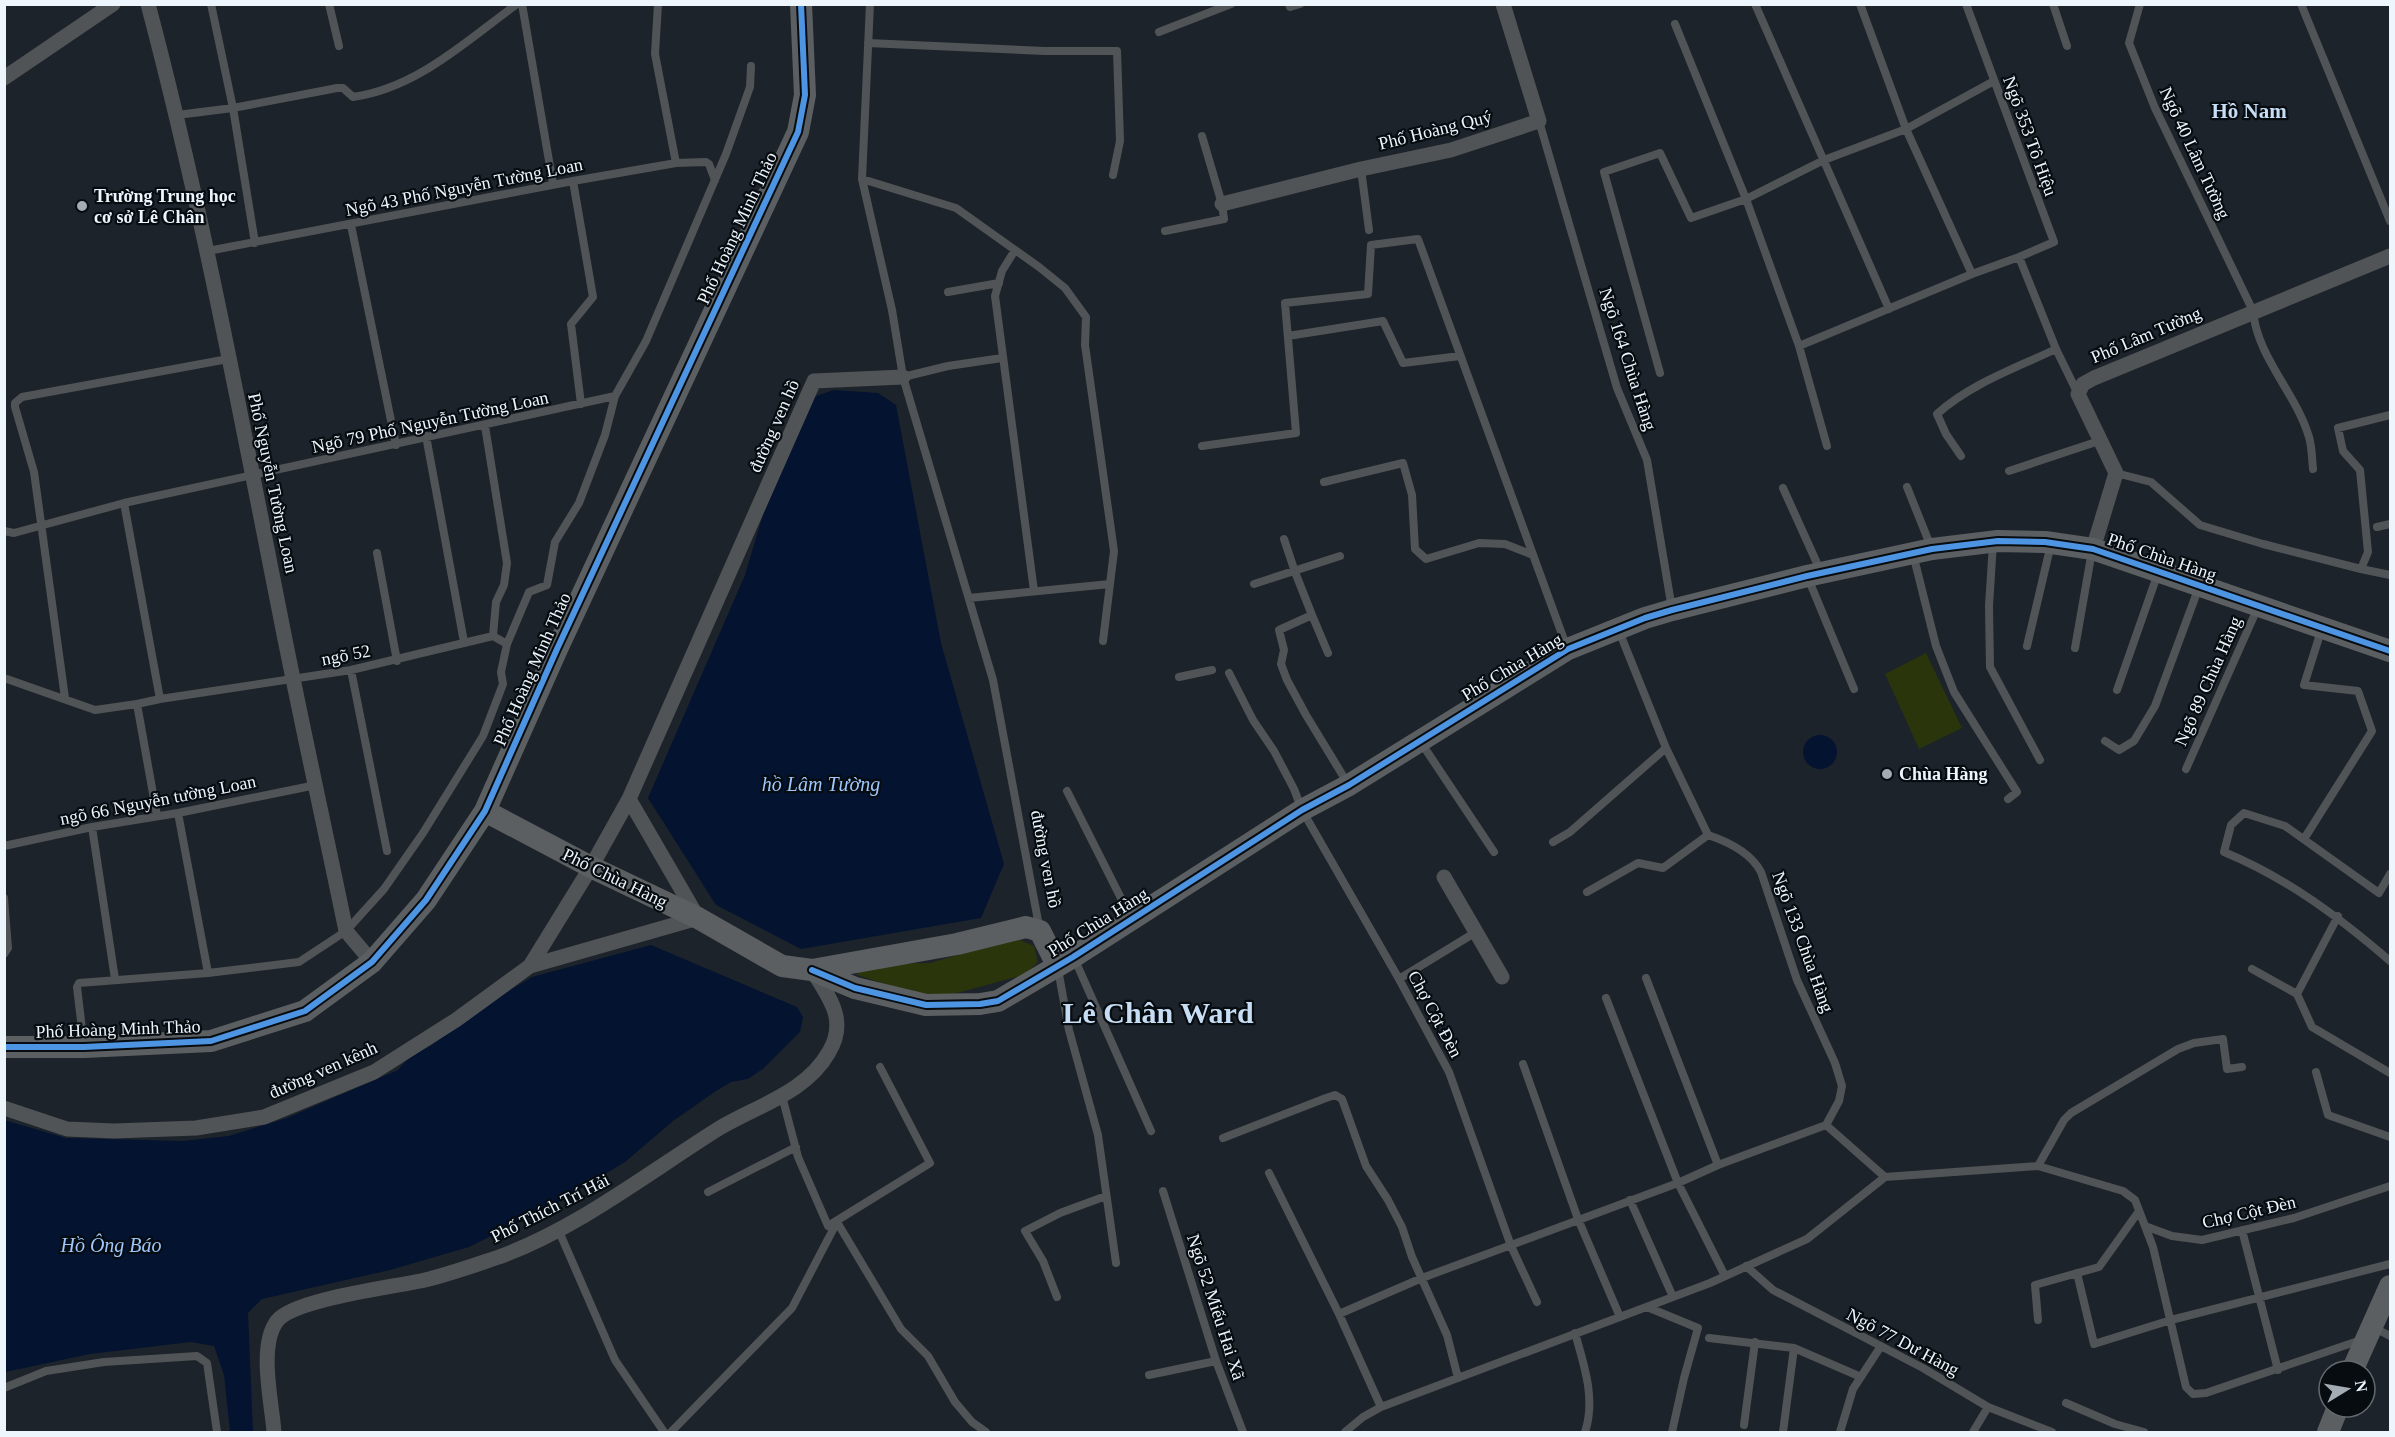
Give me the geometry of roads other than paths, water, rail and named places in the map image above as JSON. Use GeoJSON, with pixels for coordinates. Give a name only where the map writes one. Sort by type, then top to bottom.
{"type":"FeatureCollection","features":[{"type":"Feature","properties":{"kind":"street"},"geometry":{"type":"LineString","coordinates":[[4,78],[113,4]]}},
{"type":"Feature","properties":{"kind":"street","name":"Phố Nguyễn Tường Loan"},"geometry":{"type":"LineString","coordinates":[[148,4],[177,115],[208,251],[293,680],[346,931],[372,962]]}},
{"type":"Feature","properties":{"kind":"street","name":"Phố Hoàng Minh Thảo"},"geometry":{"type":"LineString","coordinates":[[4,1047],[84,1047],[218,1039],[305,1011],[372,962],[426,900],[485,811],[561,639],[798,132],[805,95],[801,4]]}},
{"type":"Feature","properties":{"kind":"street"},"geometry":{"type":"LineString","coordinates":[[1503,4],[1539,121]]}},
{"type":"Feature","properties":{"kind":"street","name":"Phố Hoàng Quý"},"geometry":{"type":"LineString","coordinates":[[1222,204],[1361,169],[1451,150],[1539,121]]}},
{"type":"Feature","properties":{"kind":"street","name":"Phố Lâm Tường"},"geometry":{"type":"LineString","coordinates":[[2078,394],[2083,384],[2094,378],[2391,256]]}},
{"type":"Feature","properties":{"kind":"street","name":"đường ven hồ"},"geometry":{"type":"LineString","coordinates":[[629,799],[814,381],[903,378]]}},
{"type":"Feature","properties":{"kind":"street"},"geometry":{"type":"LineString","coordinates":[[2078,394],[2116,473],[2093,549]]}},
{"type":"Feature","properties":{"kind":"street","name":"Phố Chùa Hàng"},"geometry":{"type":"LineString","coordinates":[[485,811],[591,867],[698,918],[782,966],[812,970],[855,988],[926,1005],[980,1004],[998,1001],[1065,961],[1302,810],[1349,785],[1568,649],[1645,618],[1672,610],[1922,551],[1994,542],[2051,543],[2093,549],[2391,651]]}},
{"type":"Feature","properties":{"kind":"street"},"geometry":{"type":"LineString","coordinates":[[530,966],[591,867],[629,799]]}},
{"type":"Feature","properties":{"kind":"street"},"geometry":{"type":"LineString","coordinates":[[629,799],[698,918]]}},
{"type":"Feature","properties":{"kind":"street"},"geometry":{"type":"LineString","coordinates":[[1444,877],[1502,977]]}},
{"type":"Feature","properties":{"kind":"street","name":"đường ven kênh"},"geometry":{"type":"LineString","coordinates":[[4,1108],[68,1129],[114,1131],[196,1128],[264,1117],[374,1072],[456,1020],[530,966],[698,918]]}},
{"type":"Feature","properties":{"kind":"street","name":"Phố Chùa Hàng"},"geometry":{"type":"LineString","coordinates":[[812,970],[957,944],[1026,927],[1040,931],[1065,961]]}},
{"type":"Feature","properties":{"kind":"street","name":"Phố Thích Trí Hải"},"geometry":{"type":"LineString","coordinates":[[274,1432],[267,1357],[270,1336],[278,1319],[312,1304],[426,1280],[490,1260],[558,1229],[631,1188],[720,1128],[782,1096],[812,1074],[829,1053],[838,1028],[833,1003],[812,970]]}},
{"type":"Feature","properties":{"kind":"street"},"geometry":{"type":"LineString","coordinates":[[2360,1359],[2376,1334],[2391,1286]]}},
{"type":"Feature","properties":{"kind":"lane"},"geometry":{"type":"LineString","coordinates":[[212,4],[255,243]]}},
{"type":"Feature","properties":{"kind":"lane"},"geometry":{"type":"LineString","coordinates":[[330,4],[339,46]]}},
{"type":"Feature","properties":{"kind":"lane"},"geometry":{"type":"LineString","coordinates":[[177,115],[232,108],[337,88],[344,88],[353,97],[378,90],[422,74],[517,4]]}},
{"type":"Feature","properties":{"kind":"lane"},"geometry":{"type":"LineString","coordinates":[[522,4],[553,184]]}},
{"type":"Feature","properties":{"kind":"lane"},"geometry":{"type":"LineString","coordinates":[[658,4],[655,54],[676,163]]}},
{"type":"Feature","properties":{"kind":"lane"},"geometry":{"type":"LineString","coordinates":[[870,4],[862,179],[892,310],[903,378],[948,366],[1002,358]]}},
{"type":"Feature","properties":{"kind":"lane"},"geometry":{"type":"LineString","coordinates":[[1159,32],[1231,4]]}},
{"type":"Feature","properties":{"kind":"lane"},"geometry":{"type":"LineString","coordinates":[[1289,4],[1290,7],[1300,4]]}},
{"type":"Feature","properties":{"kind":"lane"},"geometry":{"type":"LineString","coordinates":[[1755,4],[1889,309]]}},
{"type":"Feature","properties":{"kind":"lane"},"geometry":{"type":"LineString","coordinates":[[1860,4],[1906,129],[1972,274]]}},
{"type":"Feature","properties":{"kind":"lane","name":"Ngõ 353 Tô Hiệu"},"geometry":{"type":"LineString","coordinates":[[1966,4],[2054,242],[2019,257]]}},
{"type":"Feature","properties":{"kind":"lane"},"geometry":{"type":"LineString","coordinates":[[2053,4],[2067,46]]}},
{"type":"Feature","properties":{"kind":"lane","name":"Ngõ 40 Lâm Tường"},"geometry":{"type":"LineString","coordinates":[[2140,4],[2129,43],[2156,108],[2253,311],[2254,327],[2267,356],[2282,381],[2309,437],[2313,469]]}},
{"type":"Feature","properties":{"kind":"lane"},"geometry":{"type":"LineString","coordinates":[[2301,4],[2391,221]]}},
{"type":"Feature","properties":{"kind":"lane"},"geometry":{"type":"LineString","coordinates":[[1675,24],[1746,199],[1799,346],[1827,446]]}},
{"type":"Feature","properties":{"kind":"lane"},"geometry":{"type":"LineString","coordinates":[[868,43],[1045,51],[1117,51],[1120,141],[1113,175]]}},
{"type":"Feature","properties":{"kind":"lane"},"geometry":{"type":"LineString","coordinates":[[84,1047],[77,987],[79,983],[208,973],[299,962],[346,931],[384,889],[423,833],[483,736],[503,684],[501,672],[507,644],[529,592],[547,585],[555,542],[579,503],[605,435],[615,396],[646,341],[715,180],[745,103],[750,87],[752,66]]}},
{"type":"Feature","properties":{"kind":"lane"},"geometry":{"type":"LineString","coordinates":[[1660,373],[1604,172],[1659,153],[1691,218],[1746,199],[1824,160],[1906,129],[1994,81]]}},
{"type":"Feature","properties":{"kind":"lane","name":"Ngõ 164 Chùa Hàng"},"geometry":{"type":"LineString","coordinates":[[1539,121],[1617,388],[1647,460],[1672,610]]}},
{"type":"Feature","properties":{"kind":"lane"},"geometry":{"type":"LineString","coordinates":[[1166,231],[1224,219],[1222,204],[1202,136]]}},
{"type":"Feature","properties":{"kind":"lane","name":"Ngõ 43 Phố Nguyễn Tường Loan"},"geometry":{"type":"LineString","coordinates":[[208,251],[553,184],[676,163],[706,162],[715,180]]}},
{"type":"Feature","properties":{"kind":"lane"},"geometry":{"type":"LineString","coordinates":[[1361,169],[1369,230]]}},
{"type":"Feature","properties":{"kind":"lane"},"geometry":{"type":"LineString","coordinates":[[862,179],[956,208],[1065,288],[1086,317],[1085,345],[1114,551],[1103,641]]}},
{"type":"Feature","properties":{"kind":"lane"},"geometry":{"type":"LineString","coordinates":[[573,181],[593,297],[571,324],[581,404]]}},
{"type":"Feature","properties":{"kind":"lane"},"geometry":{"type":"LineString","coordinates":[[351,225],[396,446]]}},
{"type":"Feature","properties":{"kind":"lane"},"geometry":{"type":"LineString","coordinates":[[1202,446],[1296,433],[1285,303],[1368,294],[1371,245],[1418,239],[1568,649]]}},
{"type":"Feature","properties":{"kind":"lane"},"geometry":{"type":"LineString","coordinates":[[1015,250],[1002,271],[995,296],[1034,591]]}},
{"type":"Feature","properties":{"kind":"lane"},"geometry":{"type":"LineString","coordinates":[[1799,346],[1972,274],[2019,257],[2056,350],[2078,394]]}},
{"type":"Feature","properties":{"kind":"lane"},"geometry":{"type":"LineString","coordinates":[[948,292],[999,284]]}},
{"type":"Feature","properties":{"kind":"lane"},"geometry":{"type":"LineString","coordinates":[[1288,336],[1383,321],[1403,363],[1460,356]]}},
{"type":"Feature","properties":{"kind":"lane"},"geometry":{"type":"LineString","coordinates":[[1961,456],[1946,434],[1937,414],[1970,390],[2056,350]]}},
{"type":"Feature","properties":{"kind":"lane"},"geometry":{"type":"LineString","coordinates":[[65,698],[34,472],[15,407],[18,399],[228,359]]}},
{"type":"Feature","properties":{"kind":"lane","name":"đường ven hồ"},"geometry":{"type":"LineString","coordinates":[[903,378],[993,680],[1040,931]]}},
{"type":"Feature","properties":{"kind":"lane","name":"Ngõ 79 Phố Nguyễn Tường Loan"},"geometry":{"type":"LineString","coordinates":[[4,531],[14,533],[124,503],[396,446],[426,436],[485,426],[615,396]]}},
{"type":"Feature","properties":{"kind":"lane"},"geometry":{"type":"LineString","coordinates":[[2361,569],[2368,552],[2360,470],[2343,451],[2338,428],[2391,415]]}},
{"type":"Feature","properties":{"kind":"lane"},"geometry":{"type":"LineString","coordinates":[[485,426],[507,563],[504,585],[496,602],[493,636],[507,644]]}},
{"type":"Feature","properties":{"kind":"lane"},"geometry":{"type":"LineString","coordinates":[[426,436],[464,642]]}},
{"type":"Feature","properties":{"kind":"lane"},"geometry":{"type":"LineString","coordinates":[[2009,471],[2102,440]]}},
{"type":"Feature","properties":{"kind":"lane"},"geometry":{"type":"LineString","coordinates":[[1324,482],[1403,463],[1412,495],[1415,549],[1426,559],[1479,543],[1505,544],[1533,555]]}},
{"type":"Feature","properties":{"kind":"lane"},"geometry":{"type":"LineString","coordinates":[[2116,473],[2151,482],[2200,525],[2391,575]]}},
{"type":"Feature","properties":{"kind":"lane"},"geometry":{"type":"LineString","coordinates":[[1907,487],[1922,551],[1936,646],[1953,692],[2018,792],[2008,799]]}},
{"type":"Feature","properties":{"kind":"lane"},"geometry":{"type":"LineString","coordinates":[[1783,488],[1854,689]]}},
{"type":"Feature","properties":{"kind":"lane"},"geometry":{"type":"LineString","coordinates":[[124,503],[160,699]]}},
{"type":"Feature","properties":{"kind":"lane"},"geometry":{"type":"LineString","coordinates":[[2377,526],[2391,524]]}},
{"type":"Feature","properties":{"kind":"lane"},"geometry":{"type":"LineString","coordinates":[[1284,539],[1328,653]]}},
{"type":"Feature","properties":{"kind":"lane"},"geometry":{"type":"LineString","coordinates":[[1994,542],[1989,606],[1990,667],[2040,760]]}},
{"type":"Feature","properties":{"kind":"lane"},"geometry":{"type":"LineString","coordinates":[[2026,646],[2051,543]]}},
{"type":"Feature","properties":{"kind":"lane"},"geometry":{"type":"LineString","coordinates":[[2074,648],[2093,549]]}},
{"type":"Feature","properties":{"kind":"lane"},"geometry":{"type":"LineString","coordinates":[[376,553],[397,660]]}},
{"type":"Feature","properties":{"kind":"lane"},"geometry":{"type":"LineString","coordinates":[[1254,584],[1340,556]]}},
{"type":"Feature","properties":{"kind":"lane"},"geometry":{"type":"LineString","coordinates":[[2117,690],[2158,572]]}},
{"type":"Feature","properties":{"kind":"lane"},"geometry":{"type":"LineString","coordinates":[[969,598],[1110,584]]}},
{"type":"Feature","properties":{"kind":"lane"},"geometry":{"type":"LineString","coordinates":[[2105,741],[2119,750],[2134,741],[2155,706],[2199,586]]}},
{"type":"Feature","properties":{"kind":"lane","name":"Ngõ 89 Chùa Hàng"},"geometry":{"type":"LineString","coordinates":[[2186,769],[2259,606]]}},
{"type":"Feature","properties":{"kind":"lane"},"geometry":{"type":"LineString","coordinates":[[1312,615],[1279,630],[1284,650],[1281,664],[1306,715],[1349,785]]}},
{"type":"Feature","properties":{"kind":"lane"},"geometry":{"type":"LineString","coordinates":[[2304,839],[2372,731],[2358,691],[2304,685],[2322,628]]}},
{"type":"Feature","properties":{"kind":"lane"},"geometry":{"type":"LineString","coordinates":[[1587,892],[1638,863],[1663,868],[1708,835],[1666,748],[1619,630]]}},
{"type":"Feature","properties":{"kind":"lane","name":"ngõ 52"},"geometry":{"type":"LineString","coordinates":[[4,678],[95,710],[351,670],[493,636]]}},
{"type":"Feature","properties":{"kind":"lane"},"geometry":{"type":"LineString","coordinates":[[351,670],[387,851]]}},
{"type":"Feature","properties":{"kind":"lane"},"geometry":{"type":"LineString","coordinates":[[1179,677],[1212,670]]}},
{"type":"Feature","properties":{"kind":"lane","name":"Chợ Cột Đèn"},"geometry":{"type":"LineString","coordinates":[[1229,673],[1252,720],[1274,750],[1302,810],[1399,979],[1449,1072],[1511,1246],[1537,1302]]}},
{"type":"Feature","properties":{"kind":"lane"},"geometry":{"type":"LineString","coordinates":[[137,704],[158,816]]}},
{"type":"Feature","properties":{"kind":"lane"},"geometry":{"type":"LineString","coordinates":[[1419,740],[1494,852]]}},
{"type":"Feature","properties":{"kind":"lane"},"geometry":{"type":"LineString","coordinates":[[1553,842],[1570,832],[1666,748]]}},
{"type":"Feature","properties":{"kind":"lane","name":"ngõ 66 Nguyễn tường Loan"},"geometry":{"type":"LineString","coordinates":[[4,846],[92,826],[178,813],[316,785]]}},
{"type":"Feature","properties":{"kind":"lane"},"geometry":{"type":"LineString","coordinates":[[1067,791],[1132,920]]}},
{"type":"Feature","properties":{"kind":"lane"},"geometry":{"type":"LineString","coordinates":[[178,813],[208,973]]}},
{"type":"Feature","properties":{"kind":"lane"},"geometry":{"type":"LineString","coordinates":[[2391,874],[2379,893],[2285,826],[2244,813],[2231,825],[2224,852],[2259,866],[2338,916],[2391,961]]}},
{"type":"Feature","properties":{"kind":"lane"},"geometry":{"type":"LineString","coordinates":[[92,826],[115,980]]}},
{"type":"Feature","properties":{"kind":"lane","name":"Ngõ 133 Chùa Hàng"},"geometry":{"type":"LineString","coordinates":[[1708,835],[1728,843],[1755,861],[1761,872],[1797,980],[1835,1063],[1842,1086],[1839,1101],[1826,1125]]}},
{"type":"Feature","properties":{"kind":"lane"},"geometry":{"type":"LineString","coordinates":[[4,898],[8,948],[4,954]]}},
{"type":"Feature","properties":{"kind":"lane"},"geometry":{"type":"LineString","coordinates":[[2297,994],[2338,916]]}},
{"type":"Feature","properties":{"kind":"lane"},"geometry":{"type":"LineString","coordinates":[[1399,979],[1476,932]]}},
{"type":"Feature","properties":{"kind":"lane"},"geometry":{"type":"LineString","coordinates":[[1065,961],[1151,1131]]}},
{"type":"Feature","properties":{"kind":"lane"},"geometry":{"type":"LineString","coordinates":[[1065,961],[1069,1030],[1098,1135],[1116,1263]]}},
{"type":"Feature","properties":{"kind":"lane"},"geometry":{"type":"LineString","coordinates":[[2252,969],[2297,994],[2312,1027],[2391,1073]]}},
{"type":"Feature","properties":{"kind":"lane"},"geometry":{"type":"LineString","coordinates":[[1646,978],[1718,1165]]}},
{"type":"Feature","properties":{"kind":"lane"},"geometry":{"type":"LineString","coordinates":[[1606,998],[1678,1183],[1725,1276]]}},
{"type":"Feature","properties":{"kind":"lane"},"geometry":{"type":"LineString","coordinates":[[2038,1166],[2064,1120],[2071,1113],[2178,1049],[2193,1043],[2223,1039],[2228,1069],[2242,1067]]}},
{"type":"Feature","properties":{"kind":"lane"},"geometry":{"type":"LineString","coordinates":[[1523,1064],[1578,1219],[1620,1317]]}},
{"type":"Feature","properties":{"kind":"lane"},"geometry":{"type":"LineString","coordinates":[[782,1096],[796,1147],[828,1226],[930,1164],[880,1067]]}},
{"type":"Feature","properties":{"kind":"lane"},"geometry":{"type":"LineString","coordinates":[[2316,1072],[2328,1115],[2391,1137]]}},
{"type":"Feature","properties":{"kind":"lane"},"geometry":{"type":"LineString","coordinates":[[1223,1138],[1335,1095],[1342,1099],[1366,1166],[1388,1200],[1447,1335],[1458,1378]]}},
{"type":"Feature","properties":{"kind":"lane"},"geometry":{"type":"LineString","coordinates":[[1339,1314],[1422,1278],[1678,1183],[1718,1165],[1826,1125],[1885,1177]]}},
{"type":"Feature","properties":{"kind":"lane"},"geometry":{"type":"LineString","coordinates":[[708,1192],[796,1147]]}},
{"type":"Feature","properties":{"kind":"lane"},"geometry":{"type":"LineString","coordinates":[[1345,1432],[1363,1417],[1381,1407],[1673,1297],[1807,1239],[1885,1177],[2038,1166],[2123,1191],[2135,1200],[2153,1247],[2186,1387],[2193,1394],[2206,1393],[2278,1370],[2376,1334]]}},
{"type":"Feature","properties":{"kind":"lane"},"geometry":{"type":"LineString","coordinates":[[1269,1173],[1339,1314],[1381,1407]]}},
{"type":"Feature","properties":{"kind":"lane","name":"Chợ Cột Đèn"},"geometry":{"type":"LineString","coordinates":[[2145,1226],[2172,1236],[2202,1239],[2294,1218],[2391,1186]]}},
{"type":"Feature","properties":{"kind":"lane","name":"Ngõ 52 Miếu Hai Xã"},"geometry":{"type":"LineString","coordinates":[[1163,1191],[1216,1361],[1243,1432]]}},
{"type":"Feature","properties":{"kind":"lane"},"geometry":{"type":"LineString","coordinates":[[1057,1297],[1043,1261],[1025,1231],[1060,1213],[1106,1196]]}},
{"type":"Feature","properties":{"kind":"lane"},"geometry":{"type":"LineString","coordinates":[[1630,1200],[1673,1297]]}},
{"type":"Feature","properties":{"kind":"lane"},"geometry":{"type":"LineString","coordinates":[[2038,1320],[2035,1285],[2099,1267],[2139,1211]]}},
{"type":"Feature","properties":{"kind":"lane"},"geometry":{"type":"LineString","coordinates":[[671,1432],[792,1308],[837,1222]]}},
{"type":"Feature","properties":{"kind":"lane"},"geometry":{"type":"LineString","coordinates":[[837,1222],[901,1329],[928,1356],[955,1402],[972,1422],[986,1432]]}},
{"type":"Feature","properties":{"kind":"lane"},"geometry":{"type":"LineString","coordinates":[[558,1229],[615,1360],[664,1432]]}},
{"type":"Feature","properties":{"kind":"lane"},"geometry":{"type":"LineString","coordinates":[[2242,1230],[2278,1370]]}},
{"type":"Feature","properties":{"kind":"lane"},"geometry":{"type":"LineString","coordinates":[[2077,1273],[2094,1344],[2170,1320],[2391,1264]]}},
{"type":"Feature","properties":{"kind":"lane","name":"Ngõ 77 Dư Hàng"},"geometry":{"type":"LineString","coordinates":[[1746,1266],[1773,1290],[1923,1368],[1988,1407],[2052,1432]]}},
{"type":"Feature","properties":{"kind":"lane"},"geometry":{"type":"LineString","coordinates":[[1647,1307],[1698,1328],[1672,1432]]}},
{"type":"Feature","properties":{"kind":"lane"},"geometry":{"type":"LineString","coordinates":[[1575,1333],[1588,1382],[1585,1432]]}},
{"type":"Feature","properties":{"kind":"lane"},"geometry":{"type":"LineString","coordinates":[[1709,1338],[1794,1348],[1861,1377]]}},
{"type":"Feature","properties":{"kind":"lane"},"geometry":{"type":"LineString","coordinates":[[1744,1425],[1755,1342]]}},
{"type":"Feature","properties":{"kind":"lane"},"geometry":{"type":"LineString","coordinates":[[1840,1432],[1854,1389],[1881,1346]]}},
{"type":"Feature","properties":{"kind":"lane"},"geometry":{"type":"LineString","coordinates":[[1783,1432],[1794,1348]]}},
{"type":"Feature","properties":{"kind":"lane"},"geometry":{"type":"LineString","coordinates":[[4,1388],[46,1371],[104,1362],[197,1356],[207,1363],[217,1432]]}},
{"type":"Feature","properties":{"kind":"lane"},"geometry":{"type":"LineString","coordinates":[[1149,1375],[1216,1361]]}},
{"type":"Feature","properties":{"kind":"lane"},"geometry":{"type":"LineString","coordinates":[[2066,1403],[2115,1424],[2144,1432]]}},
{"type":"Feature","properties":{"kind":"lane"},"geometry":{"type":"LineString","coordinates":[[1973,1432],[1988,1407]]}},
{"type":"Feature","properties":{"kind":"lane"},"geometry":{"type":"LineString","coordinates":[[2111,1432],[2115,1424]]}},
{"type":"Feature","properties":{"kind":"water","name":"hồ Lâm Tường"},"geometry":{"type":"Polygon","coordinates":[[[834,390],[878,393],[896,405],[941,643],[1004,864],[981,918],[801,949],[716,905],[648,798],[745,575],[773,481],[813,397],[834,390]]]}},
{"type":"Feature","properties":{"kind":"water"},"geometry":{"type":"Polygon","coordinates":[[[1820,735],[1832,740],[1837,752],[1832,764],[1820,769],[1808,764],[1803,752],[1808,740],[1820,735]]]}},
{"type":"Feature","properties":{"kind":"water","name":"Hồ Ông Báo"},"geometry":{"type":"Polygon","coordinates":[[[651,945],[797,1007],[803,1017],[800,1032],[764,1068],[748,1079],[731,1082],[716,1091],[673,1121],[625,1162],[552,1206],[469,1247],[390,1270],[262,1299],[248,1313],[253,1432],[230,1432],[224,1375],[214,1346],[191,1342],[90,1354],[5,1372],[4,1120],[66,1138],[182,1141],[229,1136],[287,1118],[398,1070],[409,1057],[432,1045],[486,1005],[532,977],[651,945]]]}},
{"type":"Feature","properties":{"kind":"place","name":"Trường Trung học cơ sở Lê Chân"},"geometry":{"type":"Point","coordinates":[82,206]}},
{"type":"Feature","properties":{"kind":"place","name":"Chùa Hàng"},"geometry":{"type":"Point","coordinates":[1887,774]}},
{"type":"Feature","properties":{"kind":"district","name":"Hồ Nam"},"geometry":{"type":"Point","coordinates":[2249,111]}},
{"type":"Feature","properties":{"kind":"district","name":"Lê Chân Ward"},"geometry":{"type":"Point","coordinates":[1158,1012]}}]}
